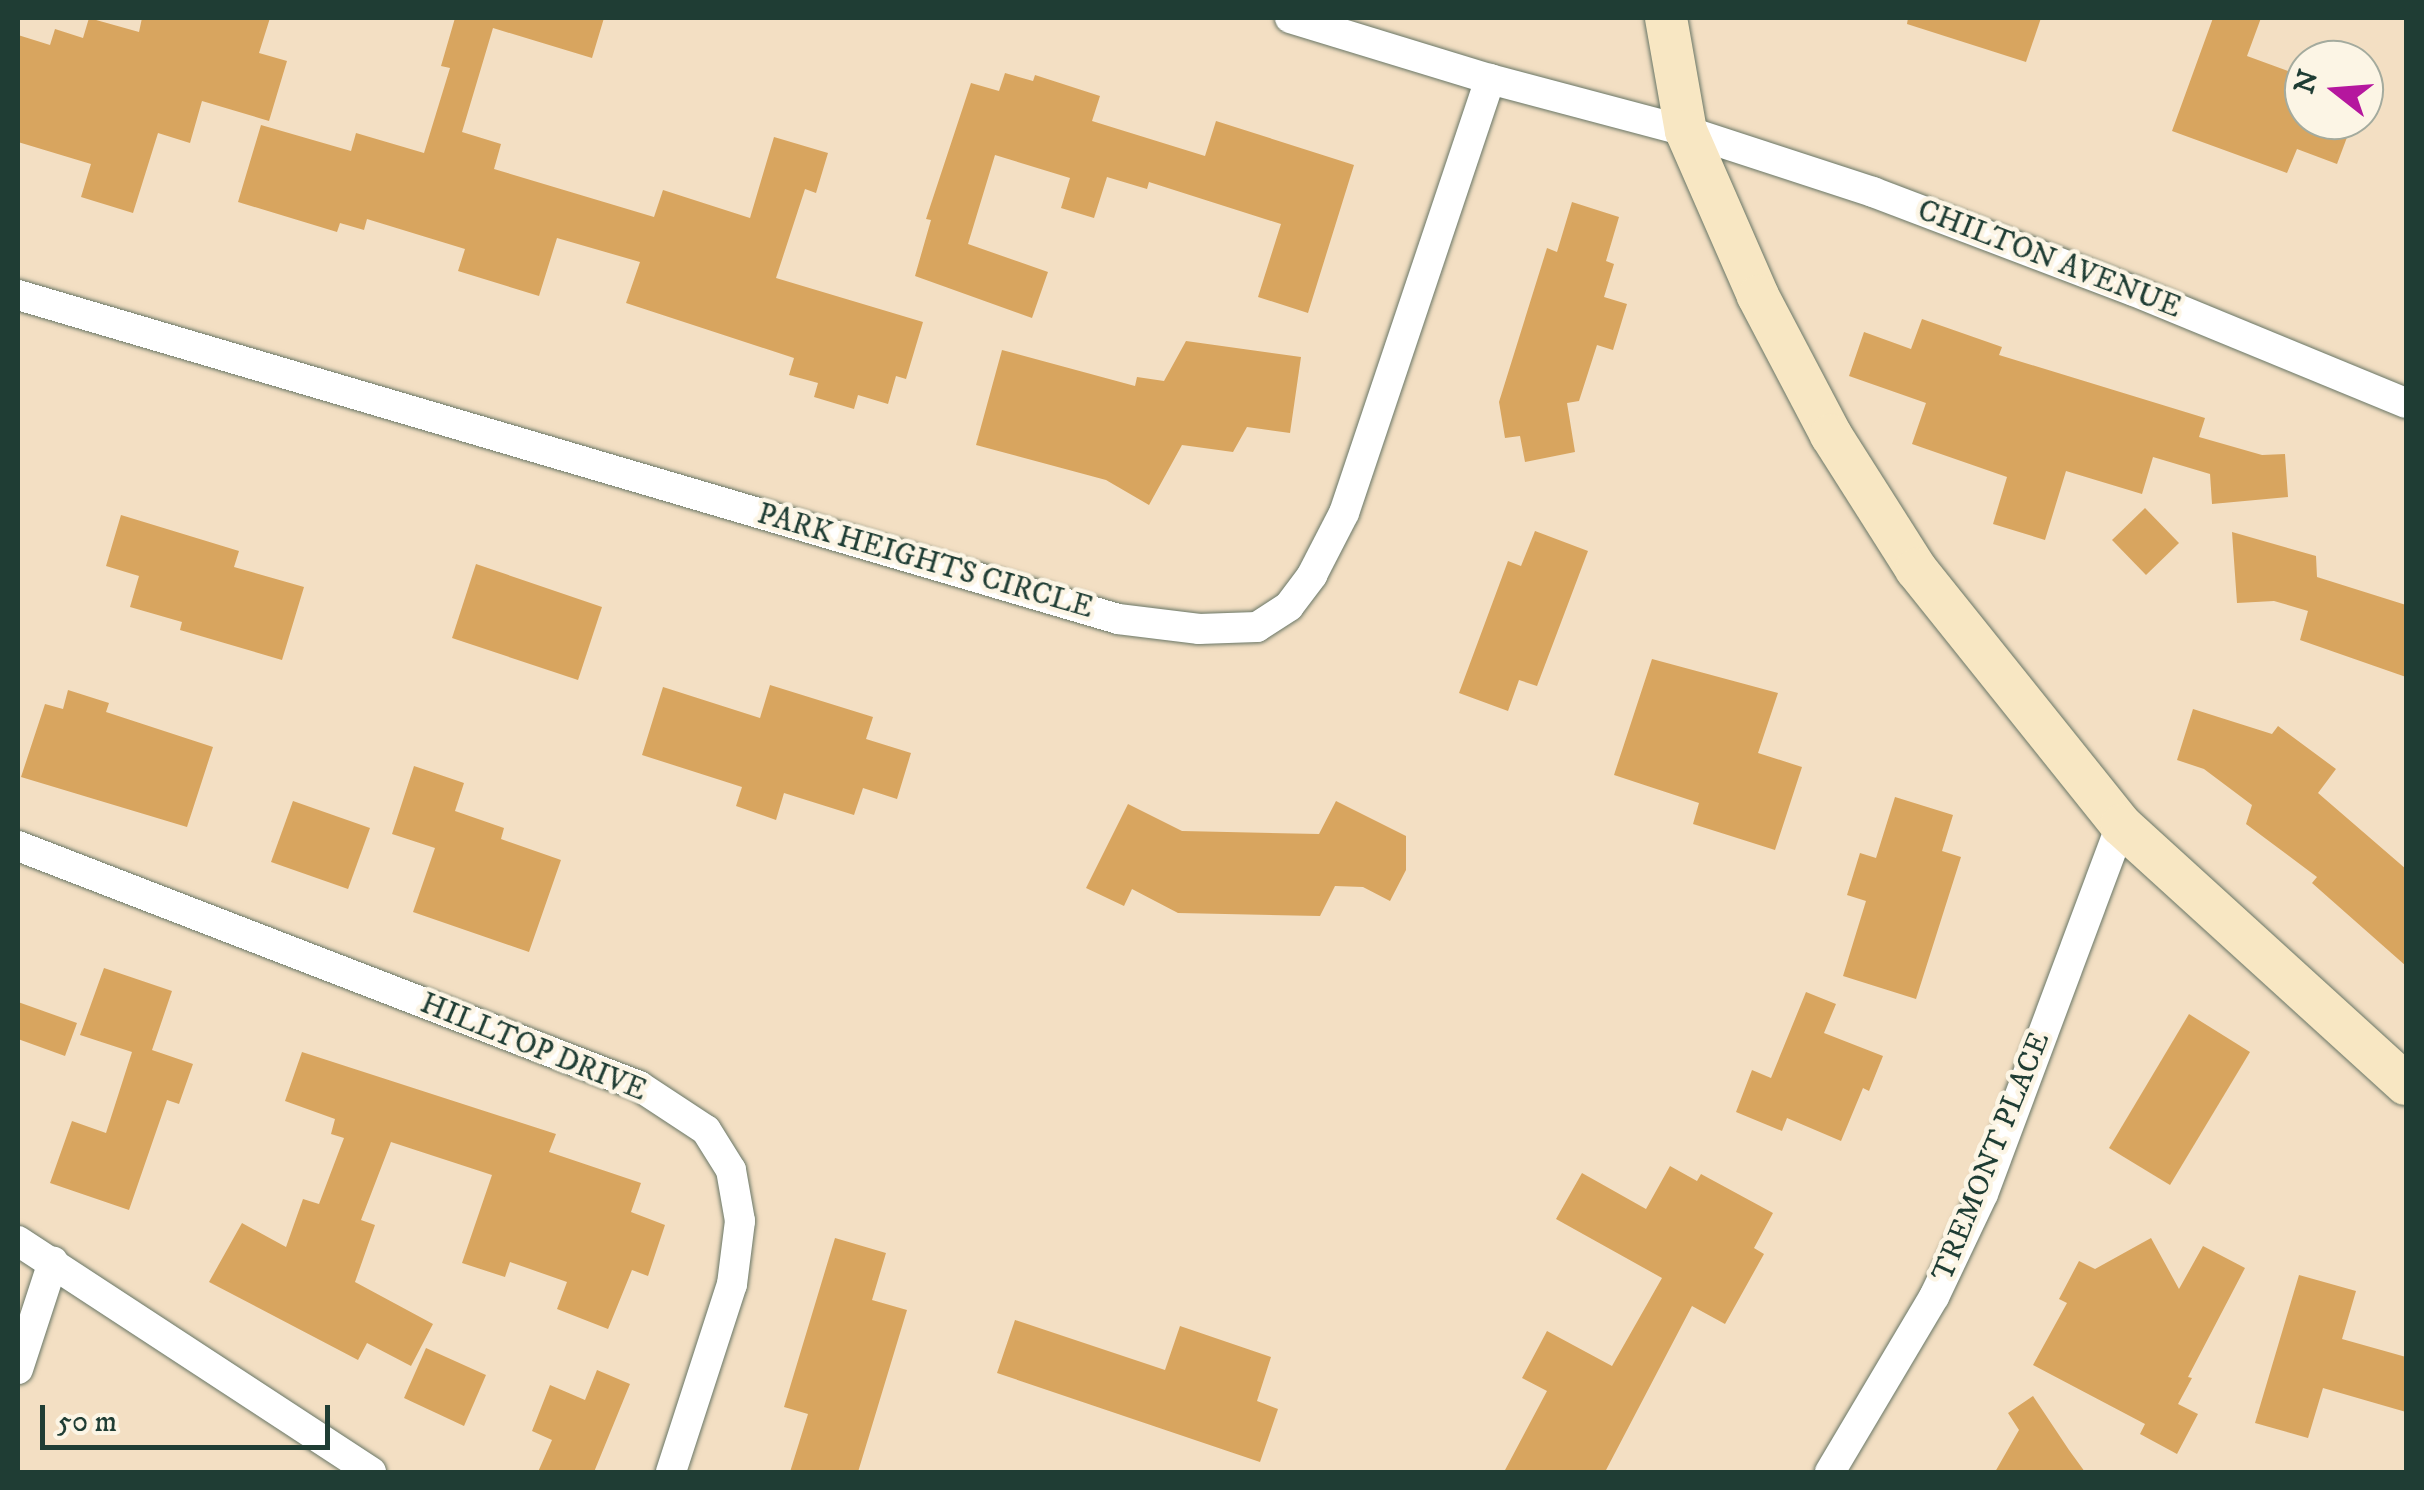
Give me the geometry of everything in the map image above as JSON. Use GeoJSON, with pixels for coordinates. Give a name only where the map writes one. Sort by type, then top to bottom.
{"type":"FeatureCollection","features":[{"type":"Feature","properties":{"kind":"main road"},"geometry":{"type":"LineString","coordinates":[[1666,18],[1686,131],[1758,296],[1830,436],[1916,569],[2122,826],[2406,1084]]}},
{"type":"Feature","properties":{"kind":"street","name":"CHILTON AVENUE"},"geometry":{"type":"LineString","coordinates":[[1290,18],[1490,80],[1686,131],[1873,192],[2406,403]]}},
{"type":"Feature","properties":{"kind":"street","name":"PARK HEIGHTS CIRCLE"},"geometry":{"type":"LineString","coordinates":[[18,295],[1118,620],[1199,629],[1256,627],[1289,606],[1312,575],[1344,513],[1490,80]]}},
{"type":"Feature","properties":{"kind":"street","name":"TREMONT PLACE"},"geometry":{"type":"LineString","coordinates":[[1830,1472],[1934,1297],[1982,1194],[2122,826]]}},
{"type":"Feature","properties":{"kind":"street","name":"HILLTOP DRIVE"},"geometry":{"type":"LineString","coordinates":[[18,846],[639,1086],[706,1130],[731,1170],[740,1221],[732,1284],[671,1472]]}},
{"type":"Feature","properties":{"kind":"street"},"geometry":{"type":"LineString","coordinates":[[18,1240],[371,1472]]}},
{"type":"Feature","properties":{"kind":"street"},"geometry":{"type":"LineString","coordinates":[[18,1369],[52,1262]]}},
{"type":"Feature","properties":{"kind":"building"},"geometry":{"type":"Polygon","coordinates":[[[89,18],[139,32],[142,18],[270,18],[259,53],[287,61],[269,121],[202,101],[190,143],[158,133],[133,213],[81,197],[91,164],[18,142],[18,35],[50,45],[55,29],[83,38],[89,18]]]}},
{"type":"Feature","properties":{"kind":"building"},"geometry":{"type":"Polygon","coordinates":[[[455,18],[604,18],[592,58],[493,28],[462,132],[501,144],[494,169],[654,217],[663,190],[750,218],[774,137],[828,153],[816,193],[805,189],[776,278],[923,322],[906,379],[896,376],[888,404],[858,395],[854,409],[814,397],[818,383],[789,375],[794,358],[626,303],[640,262],[557,238],[539,296],[458,271],[465,249],[367,219],[364,230],[340,223],[337,232],[238,202],[261,125],[351,151],[356,133],[424,153],[450,68],[441,66],[455,18]]]}},
{"type":"Feature","properties":{"kind":"building"},"geometry":{"type":"Polygon","coordinates":[[[1908,18],[2041,18],[2026,62],[1907,24],[1908,18]]]}},
{"type":"Feature","properties":{"kind":"building"},"geometry":{"type":"Polygon","coordinates":[[[2213,18],[2261,18],[2247,56],[2284,70],[2284,140],[2346,140],[2337,164],[2297,149],[2287,173],[2172,131],[2213,18]]]}},
{"type":"Feature","properties":{"kind":"building"},"geometry":{"type":"Polygon","coordinates":[[[1005,73],[1033,81],[1035,75],[1100,96],[1092,121],[1205,156],[1216,121],[1354,165],[1308,313],[1258,297],[1281,224],[1149,182],[1147,189],[1107,177],[1094,218],[1061,208],[1070,178],[995,155],[968,244],[1048,272],[1032,318],[915,276],[931,220],[926,219],[971,83],[999,91],[1005,73]]]}},
{"type":"Feature","properties":{"kind":"building"},"geometry":{"type":"Polygon","coordinates":[[[1572,202],[1619,217],[1606,261],[1614,264],[1604,297],[1627,304],[1613,350],[1597,345],[1579,401],[1567,403],[1575,452],[1525,462],[1520,436],[1505,438],[1499,402],[1547,248],[1557,252],[1572,202]]]}},
{"type":"Feature","properties":{"kind":"building"},"geometry":{"type":"Polygon","coordinates":[[[1922,319],[2002,347],[1999,355],[2205,418],[2199,437],[2262,455],[2285,454],[2288,497],[2212,504],[2210,474],[2153,457],[2142,494],[2066,471],[2045,540],[1993,524],[2007,477],[1912,444],[1926,403],[1849,376],[1864,332],[1911,349],[1922,319]]]}},
{"type":"Feature","properties":{"kind":"building"},"geometry":{"type":"Polygon","coordinates":[[[1186,341],[1301,357],[1290,433],[1247,427],[1233,452],[1182,445],[1149,505],[1106,480],[976,445],[1002,350],[1135,386],[1137,377],[1164,381],[1186,341]]]}},
{"type":"Feature","properties":{"kind":"building"},"geometry":{"type":"Polygon","coordinates":[[[2145,508],[2179,543],[2146,575],[2112,540],[2145,508]]]}},
{"type":"Feature","properties":{"kind":"building"},"geometry":{"type":"Polygon","coordinates":[[[121,515],[239,551],[234,567],[304,587],[282,660],[180,630],[182,622],[130,607],[139,576],[106,566],[121,515]]]}},
{"type":"Feature","properties":{"kind":"building"},"geometry":{"type":"Polygon","coordinates":[[[1535,531],[1588,551],[1537,686],[1519,680],[1508,711],[1459,693],[1508,561],[1521,566],[1535,531]]]}},
{"type":"Feature","properties":{"kind":"building"},"geometry":{"type":"Polygon","coordinates":[[[2232,532],[2316,556],[2317,577],[2406,605],[2406,677],[2300,640],[2308,611],[2274,601],[2237,603],[2232,532]]]}},
{"type":"Feature","properties":{"kind":"building"},"geometry":{"type":"Polygon","coordinates":[[[476,564],[602,607],[578,680],[452,638],[476,564]]]}},
{"type":"Feature","properties":{"kind":"building"},"geometry":{"type":"Polygon","coordinates":[[[1652,659],[1778,693],[1758,753],[1802,767],[1775,850],[1693,824],[1699,803],[1614,775],[1652,659]]]}},
{"type":"Feature","properties":{"kind":"building"},"geometry":{"type":"Polygon","coordinates":[[[770,685],[873,717],[866,739],[911,753],[897,799],[863,788],[854,815],[784,793],[776,820],[736,806],[742,787],[642,755],[663,687],[760,718],[770,685]]]}},
{"type":"Feature","properties":{"kind":"building"},"geometry":{"type":"Polygon","coordinates":[[[68,690],[109,703],[106,712],[213,747],[187,827],[21,777],[45,704],[63,709],[68,690]]]}},
{"type":"Feature","properties":{"kind":"building"},"geometry":{"type":"Polygon","coordinates":[[[2193,709],[2272,734],[2278,726],[2336,769],[2318,793],[2406,869],[2406,966],[2312,883],[2317,877],[2246,824],[2252,805],[2204,769],[2177,760],[2193,709]]]}},
{"type":"Feature","properties":{"kind":"building"},"geometry":{"type":"Polygon","coordinates":[[[414,766],[464,783],[455,811],[504,828],[501,839],[561,860],[529,952],[413,912],[435,848],[392,834],[414,766]]]}},
{"type":"Feature","properties":{"kind":"building"},"geometry":{"type":"Polygon","coordinates":[[[1895,797],[1953,815],[1942,851],[1961,857],[1916,999],[1843,976],[1866,901],[1847,895],[1860,853],[1876,858],[1895,797]]]}},
{"type":"Feature","properties":{"kind":"building"},"geometry":{"type":"Polygon","coordinates":[[[293,801],[370,828],[348,889],[271,862],[293,801]]]}},
{"type":"Feature","properties":{"kind":"building"},"geometry":{"type":"Polygon","coordinates":[[[1336,801],[1406,836],[1406,870],[1390,901],[1363,887],[1335,886],[1320,916],[1178,913],[1132,889],[1124,906],[1086,888],[1128,804],[1182,831],[1319,834],[1336,801]]]}},
{"type":"Feature","properties":{"kind":"building"},"geometry":{"type":"Polygon","coordinates":[[[104,968],[172,991],[152,1050],[193,1064],[179,1104],[167,1100],[129,1210],[50,1183],[72,1121],[106,1133],[132,1052],[80,1035],[104,968]]]}},
{"type":"Feature","properties":{"kind":"building"},"geometry":{"type":"Polygon","coordinates":[[[1806,992],[1836,1004],[1824,1033],[1883,1056],[1869,1091],[1863,1088],[1841,1141],[1787,1118],[1782,1131],[1736,1112],[1752,1070],[1771,1078],[1806,992]]]}},
{"type":"Feature","properties":{"kind":"building"},"geometry":{"type":"Polygon","coordinates":[[[18,1002],[77,1023],[65,1056],[18,1039],[18,1002]]]}},
{"type":"Feature","properties":{"kind":"building"},"geometry":{"type":"Polygon","coordinates":[[[2189,1014],[2250,1052],[2170,1185],[2109,1148],[2189,1014]]]}},
{"type":"Feature","properties":{"kind":"building"},"geometry":{"type":"Polygon","coordinates":[[[302,1052],[556,1134],[549,1152],[641,1183],[631,1212],[665,1225],[648,1276],[632,1270],[608,1329],[557,1309],[567,1282],[510,1262],[505,1277],[462,1263],[492,1175],[391,1142],[361,1220],[375,1225],[355,1282],[433,1324],[411,1366],[367,1343],[358,1360],[209,1282],[242,1223],[286,1247],[303,1199],[319,1204],[344,1138],[331,1134],[335,1119],[285,1101],[302,1052]]]}},
{"type":"Feature","properties":{"kind":"building"},"geometry":{"type":"Polygon","coordinates":[[[1670,1166],[1697,1181],[1701,1174],[1773,1213],[1754,1248],[1764,1254],[1725,1324],[1692,1306],[1605,1472],[1504,1472],[1547,1391],[1522,1378],[1547,1331],[1612,1366],[1662,1278],[1556,1219],[1582,1173],[1646,1209],[1670,1166]]]}},
{"type":"Feature","properties":{"kind":"building"},"geometry":{"type":"Polygon","coordinates":[[[835,1238],[886,1253],[872,1300],[907,1310],[858,1472],[790,1472],[808,1414],[784,1407],[835,1238]]]}},
{"type":"Feature","properties":{"kind":"building"},"geometry":{"type":"Polygon","coordinates":[[[2151,1238],[2179,1289],[2203,1246],[2245,1268],[2178,1404],[2198,1414],[2177,1454],[2140,1434],[2145,1424],[2033,1365],[2067,1303],[2059,1299],[2079,1261],[2095,1269],[2151,1238]]]}},
{"type":"Feature","properties":{"kind":"building"},"geometry":{"type":"Polygon","coordinates":[[[2299,1275],[2356,1291],[2342,1339],[2406,1357],[2406,1412],[2323,1388],[2308,1438],[2255,1423],[2299,1275]]]}},
{"type":"Feature","properties":{"kind":"building"},"geometry":{"type":"Polygon","coordinates":[[[1015,1320],[1165,1370],[1180,1326],[1271,1357],[1257,1401],[1278,1409],[1260,1462],[997,1373],[1015,1320]]]}},
{"type":"Feature","properties":{"kind":"building"},"geometry":{"type":"Polygon","coordinates":[[[426,1348],[486,1375],[464,1426],[404,1398],[426,1348]]]}},
{"type":"Feature","properties":{"kind":"building"},"geometry":{"type":"Polygon","coordinates":[[[597,1370],[630,1384],[594,1472],[538,1472],[552,1440],[532,1431],[550,1385],[585,1400],[597,1370]]]}},
{"type":"Feature","properties":{"kind":"building"},"geometry":{"type":"Polygon","coordinates":[[[2033,1396],[2085,1472],[1995,1472],[2019,1430],[2008,1413],[2033,1396]]]}}]}
